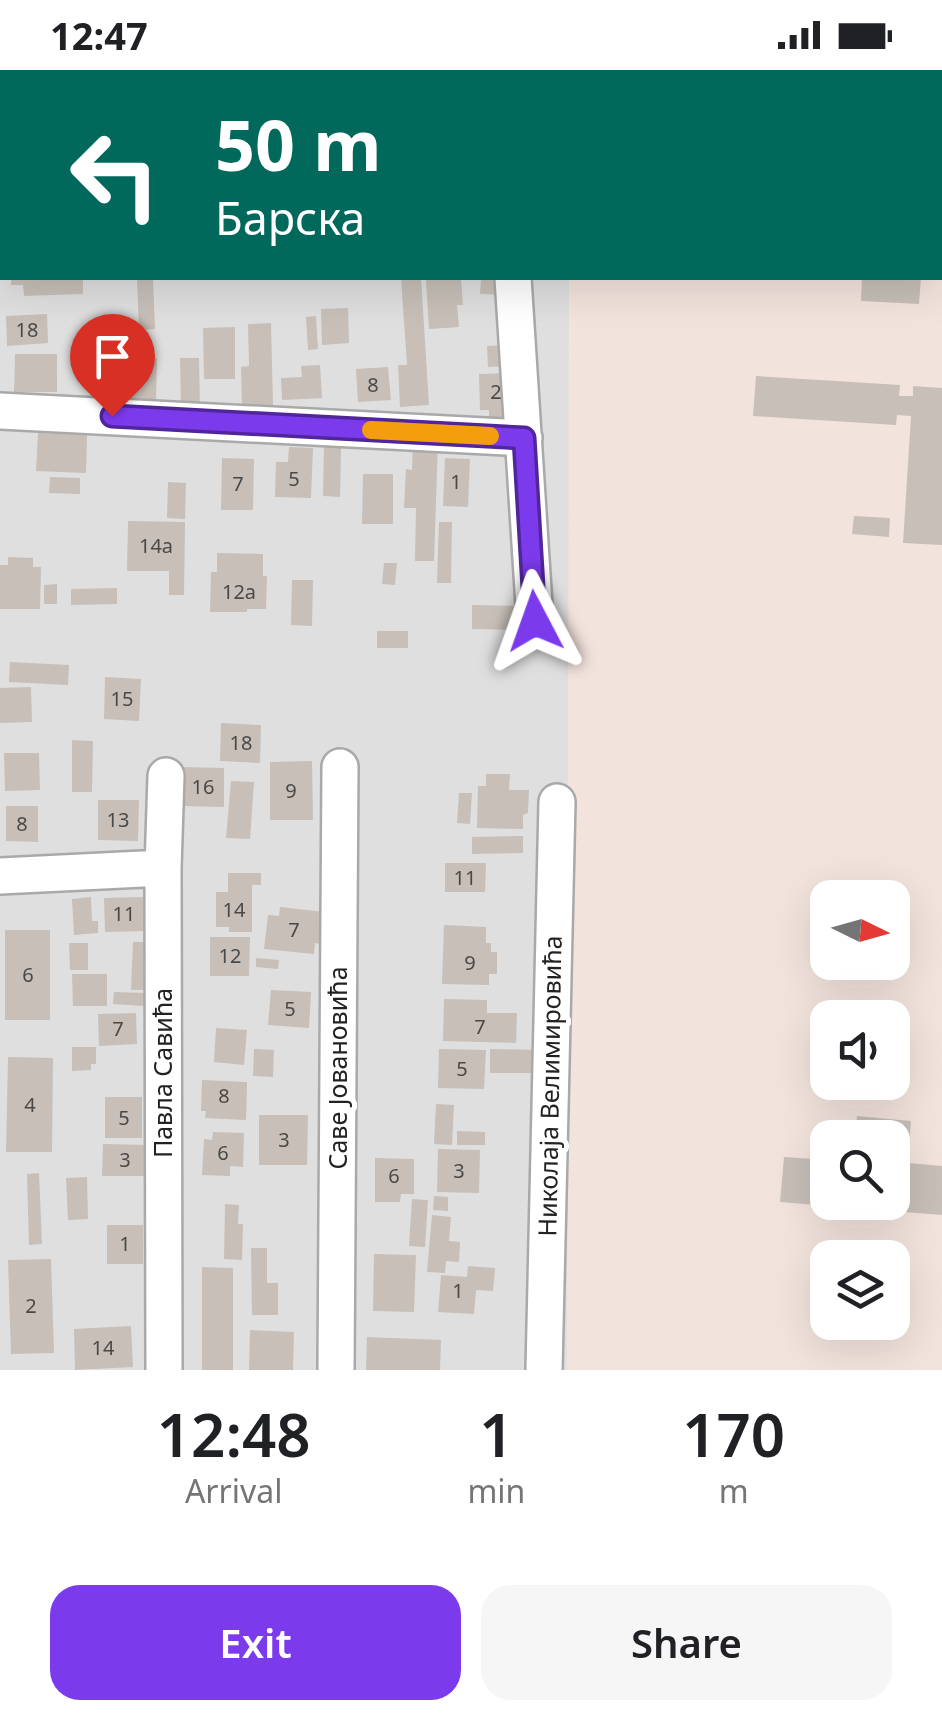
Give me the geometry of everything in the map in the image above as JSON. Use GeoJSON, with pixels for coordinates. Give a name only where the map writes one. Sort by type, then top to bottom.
{"type":"FeatureCollection","features":[{"type":"Feature","properties":{"kind":"street"},"geometry":{"type":"LineString","coordinates":[[513,280],[535,621]]}},
{"type":"Feature","properties":{"kind":"street"},"geometry":{"type":"LineString","coordinates":[[0,411],[524,438]]}},
{"type":"Feature","properties":{"kind":"street","name":"Саве Јовановића"},"geometry":{"type":"LineString","coordinates":[[336,1370],[340,767]]}},
{"type":"Feature","properties":{"kind":"street","name":"Павла Савића"},"geometry":{"type":"LineString","coordinates":[[164,1370],[166,776]]}},
{"type":"Feature","properties":{"kind":"street","name":"Николаја Велимировића"},"geometry":{"type":"LineString","coordinates":[[544,1370],[557,802]]}},
{"type":"Feature","properties":{"kind":"street"},"geometry":{"type":"LineString","coordinates":[[0,876],[163,868]]}},
{"type":"Feature","properties":{"kind":"shaded area"},"geometry":{"type":"Polygon","coordinates":[[[0,280],[942,280],[942,1370],[0,1370],[0,280]]]}},
{"type":"Feature","properties":{"kind":"shaded area"},"geometry":{"type":"Polygon","coordinates":[[[569,280],[942,280],[942,1370],[567,1370],[569,280]]]}},
{"type":"Feature","properties":{"kind":"building"},"geometry":{"type":"Polygon","coordinates":[[[11,280],[83,280],[83,294],[24,296],[23,285],[11,285],[11,280]]]}},
{"type":"Feature","properties":{"kind":"building"},"geometry":{"type":"Polygon","coordinates":[[[137,280],[153,280],[155,329],[139,330],[137,280]]]}},
{"type":"Feature","properties":{"kind":"building"},"geometry":{"type":"Polygon","coordinates":[[[401,280],[421,280],[429,405],[400,407],[398,365],[407,365],[401,280]]]}},
{"type":"Feature","properties":{"kind":"building"},"geometry":{"type":"Polygon","coordinates":[[[426,280],[461,280],[463,305],[457,305],[459,327],[429,329],[426,280]]]}},
{"type":"Feature","properties":{"kind":"building"},"geometry":{"type":"Polygon","coordinates":[[[481,280],[506,280],[505,295],[480,294],[481,280]]]}},
{"type":"Feature","properties":{"kind":"building"},"geometry":{"type":"Polygon","coordinates":[[[862,280],[921,280],[919,304],[861,301],[862,280]]]}},
{"type":"Feature","properties":{"kind":"building"},"geometry":{"type":"Polygon","coordinates":[[[348,308],[349,343],[322,345],[321,309],[348,308]]]}},
{"type":"Feature","properties":{"kind":"building"},"geometry":{"type":"Polygon","coordinates":[[[47,314],[48,343],[7,346],[6,316],[47,314]]]}},
{"type":"Feature","properties":{"kind":"building"},"geometry":{"type":"Polygon","coordinates":[[[316,316],[318,349],[308,350],[306,317],[316,316]]]}},
{"type":"Feature","properties":{"kind":"building"},"geometry":{"type":"Polygon","coordinates":[[[271,323],[273,405],[242,406],[241,367],[249,366],[248,324],[271,323]]]}},
{"type":"Feature","properties":{"kind":"building"},"geometry":{"type":"Polygon","coordinates":[[[235,327],[235,379],[204,379],[203,328],[235,327]]]}},
{"type":"Feature","properties":{"kind":"building"},"geometry":{"type":"Polygon","coordinates":[[[508,345],[509,366],[488,367],[487,346],[508,345]]]}},
{"type":"Feature","properties":{"kind":"building"},"geometry":{"type":"Polygon","coordinates":[[[97,353],[112,354],[108,399],[93,397],[97,353]]]}},
{"type":"Feature","properties":{"kind":"building"},"geometry":{"type":"Polygon","coordinates":[[[15,354],[57,354],[57,392],[14,392],[15,354]]]}},
{"type":"Feature","properties":{"kind":"building"},"geometry":{"type":"Polygon","coordinates":[[[119,357],[157,358],[156,400],[117,398],[119,357]]]}},
{"type":"Feature","properties":{"kind":"building"},"geometry":{"type":"Polygon","coordinates":[[[180,358],[199,358],[200,409],[181,410],[180,358]]]}},
{"type":"Feature","properties":{"kind":"building"},"geometry":{"type":"Polygon","coordinates":[[[320,365],[322,398],[282,400],[281,378],[302,377],[301,366],[320,365]]]}},
{"type":"Feature","properties":{"kind":"building"},"geometry":{"type":"Polygon","coordinates":[[[388,367],[391,400],[358,402],[356,369],[388,367]]]}},
{"type":"Feature","properties":{"kind":"building"},"geometry":{"type":"Polygon","coordinates":[[[512,373],[514,419],[489,420],[489,410],[480,410],[479,374],[512,373]]]}},
{"type":"Feature","properties":{"kind":"building"},"geometry":{"type":"Polygon","coordinates":[[[756,376],[900,385],[899,396],[913,396],[913,386],[942,388],[942,545],[903,543],[911,416],[897,415],[896,425],[753,416],[756,376]]]}},
{"type":"Feature","properties":{"kind":"building"},"geometry":{"type":"Polygon","coordinates":[[[38,433],[87,435],[86,473],[36,471],[38,433]]]}},
{"type":"Feature","properties":{"kind":"building"},"geometry":{"type":"Polygon","coordinates":[[[413,440],[438,441],[434,561],[415,561],[416,508],[404,508],[406,469],[412,470],[413,440]]]}},
{"type":"Feature","properties":{"kind":"building"},"geometry":{"type":"Polygon","coordinates":[[[289,447],[313,448],[311,498],[275,497],[276,462],[288,462],[289,447]]]}},
{"type":"Feature","properties":{"kind":"building"},"geometry":{"type":"Polygon","coordinates":[[[324,447],[341,448],[340,497],[323,496],[324,447]]]}},
{"type":"Feature","properties":{"kind":"building"},"geometry":{"type":"Polygon","coordinates":[[[222,458],[254,459],[253,510],[221,510],[222,458]]]}},
{"type":"Feature","properties":{"kind":"building"},"geometry":{"type":"Polygon","coordinates":[[[445,458],[470,459],[468,507],[443,506],[445,458]]]}},
{"type":"Feature","properties":{"kind":"building"},"geometry":{"type":"Polygon","coordinates":[[[363,474],[393,474],[393,524],[362,524],[363,474]]]}},
{"type":"Feature","properties":{"kind":"building"},"geometry":{"type":"Polygon","coordinates":[[[50,477],[80,478],[80,494],[49,493],[50,477]]]}},
{"type":"Feature","properties":{"kind":"building"},"geometry":{"type":"Polygon","coordinates":[[[168,482],[186,483],[185,519],[167,518],[168,482]]]}},
{"type":"Feature","properties":{"kind":"building"},"geometry":{"type":"Polygon","coordinates":[[[854,516],[890,518],[889,537],[852,534],[854,516]]]}},
{"type":"Feature","properties":{"kind":"building"},"geometry":{"type":"Polygon","coordinates":[[[128,521],[185,522],[184,595],[169,595],[169,571],[127,571],[128,521]]]}},
{"type":"Feature","properties":{"kind":"building"},"geometry":{"type":"Polygon","coordinates":[[[439,522],[452,522],[451,583],[437,583],[439,522]]]}},
{"type":"Feature","properties":{"kind":"building"},"geometry":{"type":"Polygon","coordinates":[[[217,553],[263,554],[266,609],[210,612],[211,572],[217,572],[217,553]]]}},
{"type":"Feature","properties":{"kind":"building"},"geometry":{"type":"Polygon","coordinates":[[[8,557],[33,558],[33,567],[41,567],[40,609],[0,609],[0,565],[8,565],[8,557]]]}},
{"type":"Feature","properties":{"kind":"building"},"geometry":{"type":"Polygon","coordinates":[[[384,563],[397,563],[395,585],[382,584],[384,563]]]}},
{"type":"Feature","properties":{"kind":"building"},"geometry":{"type":"Polygon","coordinates":[[[292,580],[313,580],[312,626],[291,625],[292,580]]]}},
{"type":"Feature","properties":{"kind":"building"},"geometry":{"type":"Polygon","coordinates":[[[57,584],[57,604],[44,604],[44,585],[57,584]]]}},
{"type":"Feature","properties":{"kind":"building"},"geometry":{"type":"Polygon","coordinates":[[[117,588],[117,604],[71,605],[71,589],[117,588]]]}},
{"type":"Feature","properties":{"kind":"building"},"geometry":{"type":"Polygon","coordinates":[[[472,605],[525,606],[525,630],[472,629],[472,605]]]}},
{"type":"Feature","properties":{"kind":"building"},"geometry":{"type":"Polygon","coordinates":[[[377,631],[408,631],[408,648],[377,648],[377,631]]]}},
{"type":"Feature","properties":{"kind":"building"},"geometry":{"type":"Polygon","coordinates":[[[10,662],[69,665],[68,685],[9,682],[10,662]]]}},
{"type":"Feature","properties":{"kind":"building"},"geometry":{"type":"Polygon","coordinates":[[[105,677],[141,679],[139,721],[104,719],[105,677]]]}},
{"type":"Feature","properties":{"kind":"building"},"geometry":{"type":"Polygon","coordinates":[[[31,687],[32,722],[0,723],[0,688],[31,687]]]}},
{"type":"Feature","properties":{"kind":"building"},"geometry":{"type":"Polygon","coordinates":[[[221,723],[261,725],[260,763],[220,761],[221,723]]]}},
{"type":"Feature","properties":{"kind":"building"},"geometry":{"type":"Polygon","coordinates":[[[72,740],[93,741],[92,792],[72,792],[72,740]]]}},
{"type":"Feature","properties":{"kind":"building"},"geometry":{"type":"Polygon","coordinates":[[[4,753],[39,753],[40,790],[5,791],[4,753]]]}},
{"type":"Feature","properties":{"kind":"building"},"geometry":{"type":"Polygon","coordinates":[[[312,761],[313,820],[270,820],[270,762],[312,761]]]}},
{"type":"Feature","properties":{"kind":"building"},"geometry":{"type":"Polygon","coordinates":[[[183,767],[224,768],[224,807],[182,806],[183,767]]]}},
{"type":"Feature","properties":{"kind":"building"},"geometry":{"type":"Polygon","coordinates":[[[486,774],[510,774],[509,790],[529,790],[523,829],[477,828],[478,786],[486,786],[486,774]]]}},
{"type":"Feature","properties":{"kind":"building"},"geometry":{"type":"Polygon","coordinates":[[[231,781],[254,782],[250,839],[226,838],[231,781]]]}},
{"type":"Feature","properties":{"kind":"building"},"geometry":{"type":"Polygon","coordinates":[[[459,793],[472,793],[470,824],[457,823],[459,793]]]}},
{"type":"Feature","properties":{"kind":"building"},"geometry":{"type":"Polygon","coordinates":[[[98,800],[139,800],[138,841],[98,840],[98,800]]]}},
{"type":"Feature","properties":{"kind":"building"},"geometry":{"type":"Polygon","coordinates":[[[6,806],[38,806],[38,842],[6,841],[6,806]]]}},
{"type":"Feature","properties":{"kind":"building"},"geometry":{"type":"Polygon","coordinates":[[[523,836],[523,853],[472,854],[472,837],[523,836]]]}},
{"type":"Feature","properties":{"kind":"building"},"geometry":{"type":"Polygon","coordinates":[[[445,863],[486,863],[485,892],[445,892],[445,863]]]}},
{"type":"Feature","properties":{"kind":"building"},"geometry":{"type":"Polygon","coordinates":[[[228,873],[261,873],[261,885],[252,885],[252,932],[229,932],[229,927],[216,927],[216,892],[228,892],[228,873]]]}},
{"type":"Feature","properties":{"kind":"building"},"geometry":{"type":"Polygon","coordinates":[[[91,897],[92,921],[98,921],[98,933],[74,935],[72,899],[91,897]]]}},
{"type":"Feature","properties":{"kind":"building"},"geometry":{"type":"Polygon","coordinates":[[[143,897],[144,931],[105,932],[104,898],[143,897]]]}},
{"type":"Feature","properties":{"kind":"building"},"geometry":{"type":"Polygon","coordinates":[[[280,907],[324,912],[320,944],[315,943],[314,954],[264,949],[268,915],[279,916],[280,907]]]}},
{"type":"Feature","properties":{"kind":"building"},"geometry":{"type":"Polygon","coordinates":[[[444,925],[486,927],[486,943],[491,943],[491,952],[497,952],[497,974],[489,974],[489,985],[442,984],[444,925]]]}},
{"type":"Feature","properties":{"kind":"building"},"geometry":{"type":"Polygon","coordinates":[[[5,930],[50,930],[50,1020],[5,1020],[5,930]]]}},
{"type":"Feature","properties":{"kind":"building"},"geometry":{"type":"Polygon","coordinates":[[[210,937],[250,937],[249,976],[210,976],[210,937]]]}},
{"type":"Feature","properties":{"kind":"building"},"geometry":{"type":"Polygon","coordinates":[[[133,942],[151,942],[149,990],[131,990],[133,942]]]}},
{"type":"Feature","properties":{"kind":"building"},"geometry":{"type":"Polygon","coordinates":[[[69,943],[88,943],[88,970],[70,970],[69,943]]]}},
{"type":"Feature","properties":{"kind":"building"},"geometry":{"type":"Polygon","coordinates":[[[256,958],[279,960],[278,969],[256,967],[256,958]]]}},
{"type":"Feature","properties":{"kind":"building"},"geometry":{"type":"Polygon","coordinates":[[[72,974],[107,974],[107,1006],[73,1006],[72,974]]]}},
{"type":"Feature","properties":{"kind":"building"},"geometry":{"type":"Polygon","coordinates":[[[271,990],[311,992],[309,1028],[268,1025],[271,990]]]}},
{"type":"Feature","properties":{"kind":"building"},"geometry":{"type":"Polygon","coordinates":[[[114,992],[145,993],[144,1006],[113,1004],[114,992]]]}},
{"type":"Feature","properties":{"kind":"building"},"geometry":{"type":"Polygon","coordinates":[[[444,999],[487,1000],[487,1013],[517,1013],[516,1043],[443,1041],[444,999]]]}},
{"type":"Feature","properties":{"kind":"building"},"geometry":{"type":"Polygon","coordinates":[[[136,1013],[137,1044],[99,1046],[98,1014],[136,1013]]]}},
{"type":"Feature","properties":{"kind":"building"},"geometry":{"type":"Polygon","coordinates":[[[216,1028],[247,1030],[244,1065],[214,1062],[216,1028]]]}},
{"type":"Feature","properties":{"kind":"building"},"geometry":{"type":"Polygon","coordinates":[[[72,1047],[96,1047],[96,1064],[91,1064],[91,1070],[72,1071],[72,1047]]]}},
{"type":"Feature","properties":{"kind":"building"},"geometry":{"type":"Polygon","coordinates":[[[254,1049],[274,1050],[273,1077],[253,1076],[254,1049]]]}},
{"type":"Feature","properties":{"kind":"building"},"geometry":{"type":"Polygon","coordinates":[[[439,1049],[486,1050],[484,1089],[438,1088],[439,1049]]]}},
{"type":"Feature","properties":{"kind":"building"},"geometry":{"type":"Polygon","coordinates":[[[490,1049],[539,1050],[539,1073],[490,1073],[490,1049]]]}},
{"type":"Feature","properties":{"kind":"building"},"geometry":{"type":"Polygon","coordinates":[[[8,1057],[53,1058],[52,1152],[6,1152],[8,1057]]]}},
{"type":"Feature","properties":{"kind":"building"},"geometry":{"type":"Polygon","coordinates":[[[202,1080],[247,1082],[246,1120],[205,1118],[206,1111],[201,1111],[202,1080]]]}},
{"type":"Feature","properties":{"kind":"building"},"geometry":{"type":"Polygon","coordinates":[[[105,1097],[142,1097],[142,1138],[105,1138],[105,1097]]]}},
{"type":"Feature","properties":{"kind":"building"},"geometry":{"type":"Polygon","coordinates":[[[436,1104],[454,1105],[452,1145],[434,1144],[436,1104]]]}},
{"type":"Feature","properties":{"kind":"building"},"geometry":{"type":"Polygon","coordinates":[[[259,1115],[308,1115],[307,1165],[259,1165],[259,1115]]]}},
{"type":"Feature","properties":{"kind":"building"},"geometry":{"type":"Polygon","coordinates":[[[857,1116],[900,1120],[857,1120],[857,1116]]]}},
{"type":"Feature","properties":{"kind":"building"},"geometry":{"type":"Polygon","coordinates":[[[457,1131],[485,1132],[485,1145],[457,1145],[457,1131]]]}},
{"type":"Feature","properties":{"kind":"building"},"geometry":{"type":"Polygon","coordinates":[[[213,1132],[244,1133],[243,1167],[230,1166],[230,1176],[202,1175],[204,1139],[212,1140],[213,1132]]]}},
{"type":"Feature","properties":{"kind":"building"},"geometry":{"type":"Polygon","coordinates":[[[103,1144],[148,1145],[148,1176],[102,1176],[103,1144]]]}},
{"type":"Feature","properties":{"kind":"building"},"geometry":{"type":"Polygon","coordinates":[[[438,1149],[480,1150],[479,1193],[437,1192],[438,1149]]]}},
{"type":"Feature","properties":{"kind":"building"},"geometry":{"type":"Polygon","coordinates":[[[784,1157],[810,1159],[810,1204],[780,1202],[784,1157]]]}},
{"type":"Feature","properties":{"kind":"building"},"geometry":{"type":"Polygon","coordinates":[[[375,1158],[414,1159],[414,1194],[401,1194],[400,1202],[375,1202],[375,1158]]]}},
{"type":"Feature","properties":{"kind":"building"},"geometry":{"type":"Polygon","coordinates":[[[910,1163],[942,1166],[942,1215],[910,1212],[910,1163]]]}},
{"type":"Feature","properties":{"kind":"building"},"geometry":{"type":"Polygon","coordinates":[[[39,1173],[42,1244],[29,1245],[27,1174],[39,1173]]]}},
{"type":"Feature","properties":{"kind":"building"},"geometry":{"type":"Polygon","coordinates":[[[87,1177],[88,1219],[68,1220],[66,1178],[87,1177]]]}},
{"type":"Feature","properties":{"kind":"building"},"geometry":{"type":"Polygon","coordinates":[[[434,1196],[448,1197],[448,1211],[433,1210],[434,1196]]]}},
{"type":"Feature","properties":{"kind":"building"},"geometry":{"type":"Polygon","coordinates":[[[412,1199],[428,1200],[425,1247],[409,1246],[412,1199]]]}},
{"type":"Feature","properties":{"kind":"building"},"geometry":{"type":"Polygon","coordinates":[[[225,1204],[239,1205],[242,1260],[224,1259],[225,1204]]]}},
{"type":"Feature","properties":{"kind":"building"},"geometry":{"type":"Polygon","coordinates":[[[432,1215],[451,1217],[449,1241],[460,1242],[459,1262],[446,1261],[445,1273],[427,1272],[432,1215]]]}},
{"type":"Feature","properties":{"kind":"building"},"geometry":{"type":"Polygon","coordinates":[[[107,1225],[143,1225],[143,1264],[107,1264],[107,1225]]]}},
{"type":"Feature","properties":{"kind":"building"},"geometry":{"type":"Polygon","coordinates":[[[251,1248],[267,1248],[267,1283],[278,1283],[278,1315],[252,1315],[251,1248]]]}},
{"type":"Feature","properties":{"kind":"building"},"geometry":{"type":"Polygon","coordinates":[[[374,1254],[416,1255],[414,1312],[373,1311],[374,1254]]]}},
{"type":"Feature","properties":{"kind":"building"},"geometry":{"type":"Polygon","coordinates":[[[51,1259],[54,1353],[11,1354],[8,1260],[51,1259]]]}},
{"type":"Feature","properties":{"kind":"building"},"geometry":{"type":"Polygon","coordinates":[[[468,1266],[495,1268],[493,1291],[476,1290],[474,1314],[438,1312],[441,1275],[467,1277],[468,1266]]]}},
{"type":"Feature","properties":{"kind":"building"},"geometry":{"type":"Polygon","coordinates":[[[202,1267],[233,1268],[233,1370],[202,1370],[202,1267]]]}},
{"type":"Feature","properties":{"kind":"building"},"geometry":{"type":"Polygon","coordinates":[[[131,1326],[133,1367],[75,1370],[74,1329],[131,1326]]]}},
{"type":"Feature","properties":{"kind":"building"},"geometry":{"type":"Polygon","coordinates":[[[250,1330],[294,1332],[293,1370],[249,1370],[250,1330]]]}},
{"type":"Feature","properties":{"kind":"building"},"geometry":{"type":"Polygon","coordinates":[[[367,1337],[441,1340],[440,1370],[366,1370],[367,1337]]]}},
{"type":"Feature","properties":{"kind":"slow traffic"},"geometry":{"type":"LineString","coordinates":[[371,430],[490,436]]}},
{"type":"Feature","properties":{"kind":"route"},"geometry":{"type":"LineString","coordinates":[[112,416],[524,438],[535,621]]}}]}
